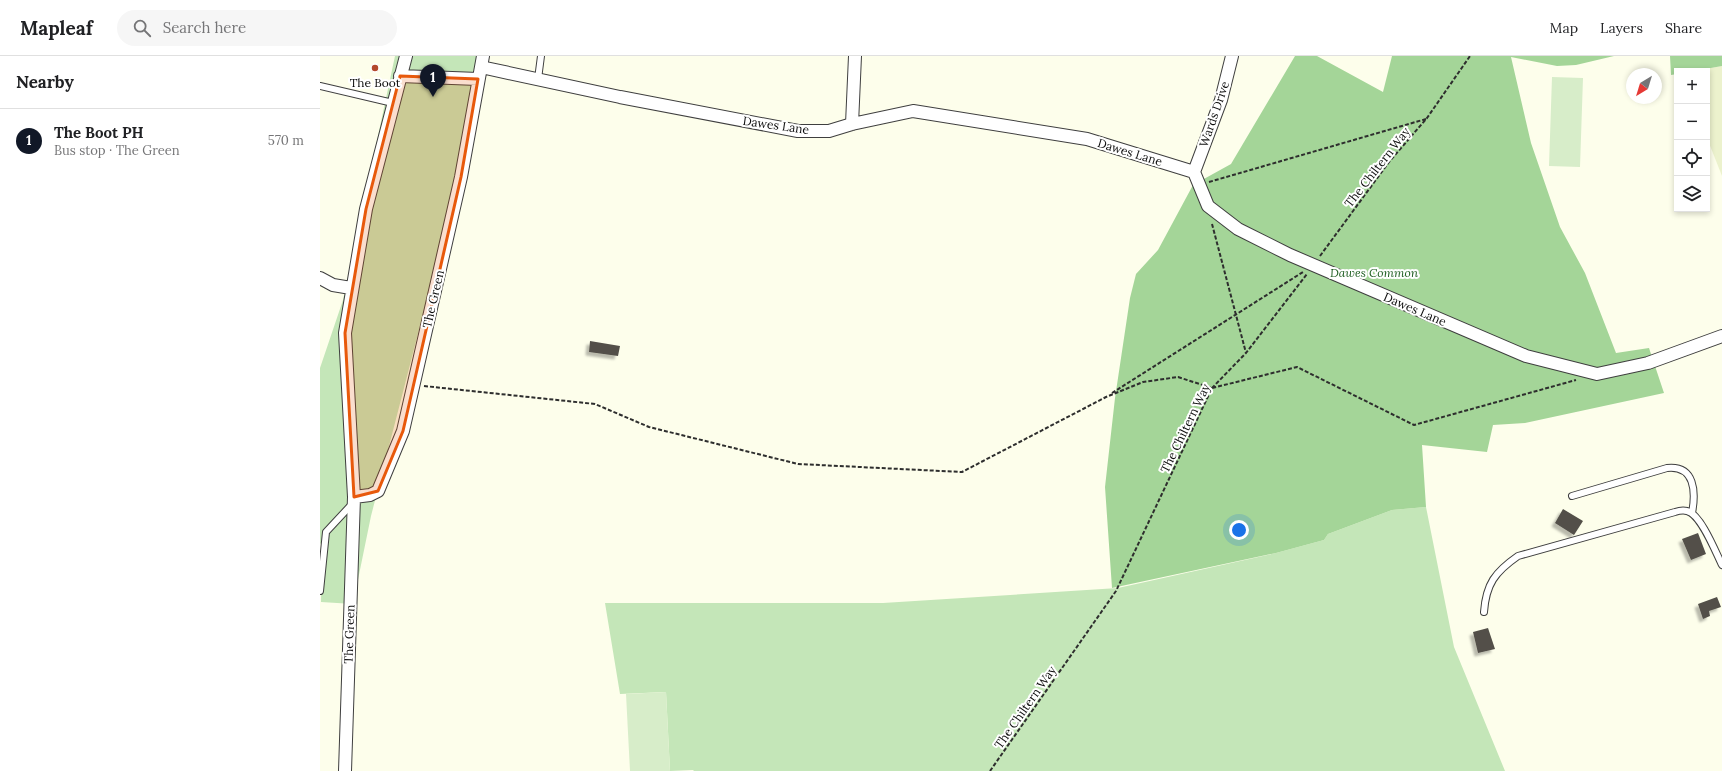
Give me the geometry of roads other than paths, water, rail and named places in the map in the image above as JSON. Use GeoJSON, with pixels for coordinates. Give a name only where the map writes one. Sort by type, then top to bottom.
{"type":"FeatureCollection","features":[{"type":"Feature","properties":{"kind":"street","name":"The Green"},"geometry":{"type":"LineString","coordinates":[[345,771],[354,499],[345,333],[351,288],[366,209],[406,56]]}},
{"type":"Feature","properties":{"kind":"street"},"geometry":{"type":"LineString","coordinates":[[852,124],[855,56]]}},
{"type":"Feature","properties":{"kind":"street","name":"Wards Drive"},"geometry":{"type":"LineString","coordinates":[[1194,172],[1221,100],[1232,56]]}},
{"type":"Feature","properties":{"kind":"street","name":"The Green"},"geometry":{"type":"LineString","coordinates":[[354,499],[370,495],[378,491],[403,431],[461,177],[481,67]]}},
{"type":"Feature","properties":{"kind":"street"},"geometry":{"type":"LineString","coordinates":[[400,76],[481,67]]}},
{"type":"Feature","properties":{"kind":"street","name":"Dawes Lane"},"geometry":{"type":"LineString","coordinates":[[481,67],[620,97],[798,131],[829,131],[852,124],[913,111],[1087,139],[1194,172],[1208,206],[1238,228],[1290,255],[1526,356],[1597,374],[1648,363],[1722,336]]}},
{"type":"Feature","properties":{"kind":"street"},"geometry":{"type":"LineString","coordinates":[[320,278],[333,285],[351,288]]}},
{"type":"Feature","properties":{"kind":"lane"},"geometry":{"type":"LineString","coordinates":[[538,79],[541,56]]}},
{"type":"Feature","properties":{"kind":"lane"},"geometry":{"type":"LineString","coordinates":[[320,86],[393,103]]}},
{"type":"Feature","properties":{"kind":"lane"},"geometry":{"type":"LineString","coordinates":[[1572,496],[1675,467],[1681,468],[1687,473],[1691,480],[1694,500],[1692,513]]}},
{"type":"Feature","properties":{"kind":"lane"},"geometry":{"type":"LineString","coordinates":[[320,591],[323,531],[354,499]]}},
{"type":"Feature","properties":{"kind":"lane"},"geometry":{"type":"LineString","coordinates":[[1484,612],[1485,598],[1493,578],[1501,568],[1518,556],[1675,512],[1686,510],[1692,513],[1709,539],[1722,565]]}},
{"type":"Feature","properties":{"kind":"place","name":"The Boot"},"geometry":{"type":"Point","coordinates":[375,68]}},
{"type":"Feature","properties":{"kind":"place","name":"The Boot PH"},"geometry":{"type":"Point","coordinates":[433,97]}},
{"type":"Feature","properties":{"kind":"park label","name":"Dawes Common"},"geometry":{"type":"Point","coordinates":[1374,272]}}]}
